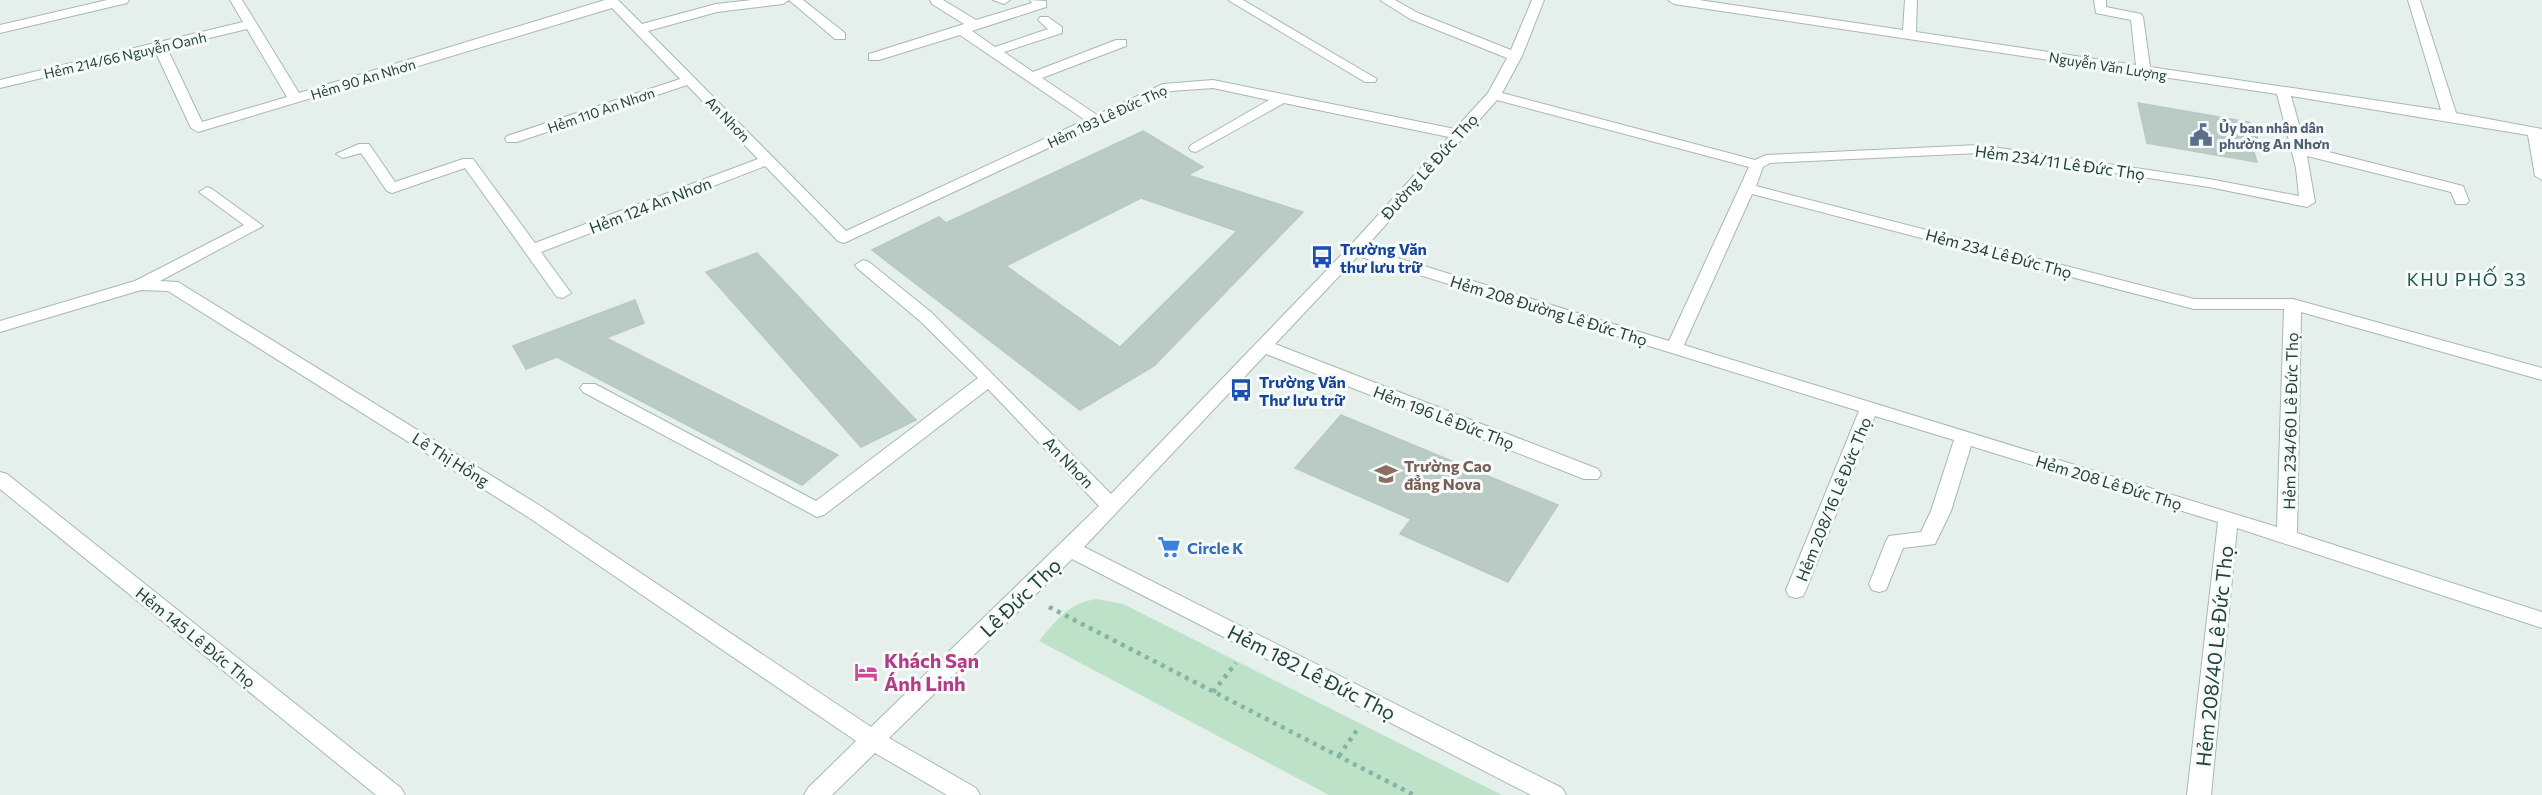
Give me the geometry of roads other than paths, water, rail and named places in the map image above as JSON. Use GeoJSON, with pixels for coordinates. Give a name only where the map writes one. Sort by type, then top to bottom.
{"type":"FeatureCollection","features":[{"type":"Feature","properties":{"kind":"street"},"geometry":{"type":"LineString","coordinates":[[0,29],[123,0]]}},
{"type":"Feature","properties":{"kind":"street"},"geometry":{"type":"LineString","coordinates":[[236,0],[296,100]]}},
{"type":"Feature","properties":{"kind":"street"},"geometry":{"type":"LineString","coordinates":[[640,29],[716,9],[783,0]]}},
{"type":"Feature","properties":{"kind":"street"},"geometry":{"type":"LineString","coordinates":[[795,0],[840,36]]}},
{"type":"Feature","properties":{"kind":"street"},"geometry":{"type":"LineString","coordinates":[[999,0],[1004,0]]}},
{"type":"Feature","properties":{"kind":"street"},"geometry":{"type":"LineString","coordinates":[[874,57],[1042,4],[1036,0]]}},
{"type":"Feature","properties":{"kind":"street"},"geometry":{"type":"LineString","coordinates":[[1240,3],[1262,0]]}},
{"type":"Feature","properties":{"kind":"street"},"geometry":{"type":"LineString","coordinates":[[1386,0],[1414,16],[1515,57]]}},
{"type":"Feature","properties":{"kind":"street","name":"Đường Lê Đức Thọ"},"geometry":{"type":"LineString","coordinates":[[1070,549],[1354,249],[1494,95],[1515,57],[1538,0]]}},
{"type":"Feature","properties":{"kind":"street","name":"Nguyễn Văn Lượng"},"geometry":{"type":"LineString","coordinates":[[1674,0],[1744,6],[1909,36],[2450,116],[2539,133]]}},
{"type":"Feature","properties":{"kind":"street"},"geometry":{"type":"LineString","coordinates":[[1909,36],[1911,0]]}},
{"type":"Feature","properties":{"kind":"street"},"geometry":{"type":"LineString","coordinates":[[2100,0],[2100,10],[2137,17],[2144,72]]}},
{"type":"Feature","properties":{"kind":"street"},"geometry":{"type":"LineString","coordinates":[[2414,0],[2450,116]]}},
{"type":"Feature","properties":{"kind":"street","name":"An Nhơn"},"geometry":{"type":"LineString","coordinates":[[613,1],[844,238]]}},
{"type":"Feature","properties":{"kind":"street","name":"Hẻm 90 An Nhơn"},"geometry":{"type":"LineString","coordinates":[[160,47],[198,128],[296,100],[613,1]]}},
{"type":"Feature","properties":{"kind":"street"},"geometry":{"type":"LineString","coordinates":[[936,1],[992,52],[1096,121]]}},
{"type":"Feature","properties":{"kind":"street"},"geometry":{"type":"LineString","coordinates":[[1240,3],[1370,79]]}},
{"type":"Feature","properties":{"kind":"street"},"geometry":{"type":"LineString","coordinates":[[992,52],[1057,30],[1044,20]]}},
{"type":"Feature","properties":{"kind":"street","name":"Hẻm 214/66 Nguyễn Oanh"},"geometry":{"type":"LineString","coordinates":[[0,84],[251,24]]}},
{"type":"Feature","properties":{"kind":"street"},"geometry":{"type":"LineString","coordinates":[[1029,78],[1121,43]]}},
{"type":"Feature","properties":{"kind":"street","name":"Hẻm 110 An Nhơn"},"geometry":{"type":"LineString","coordinates":[[513,140],[690,80]]}},
{"type":"Feature","properties":{"kind":"street","name":"Hẻm 193 Lê Đức Thọ"},"geometry":{"type":"LineString","coordinates":[[844,238],[1168,87],[1213,84],[1457,134]]}},
{"type":"Feature","properties":{"kind":"street","name":"Hẻm 234/11 Lê Đức Thọ"},"geometry":{"type":"LineString","coordinates":[[1757,165],[1766,159],[1979,149],[2209,183],[2307,202],[2298,149],[2283,93]]}},
{"type":"Feature","properties":{"kind":"street"},"geometry":{"type":"LineString","coordinates":[[1494,95],[1757,165],[1674,349]]}},
{"type":"Feature","properties":{"kind":"street"},"geometry":{"type":"LineString","coordinates":[[1196,148],[1282,98]]}},
{"type":"Feature","properties":{"kind":"street"},"geometry":{"type":"LineString","coordinates":[[2539,133],[2542,176]]}},
{"type":"Feature","properties":{"kind":"street"},"geometry":{"type":"LineString","coordinates":[[343,154],[364,147],[392,188],[468,162],[563,293]]}},
{"type":"Feature","properties":{"kind":"street"},"geometry":{"type":"LineString","coordinates":[[2298,149],[2458,189],[2461,201]]}},
{"type":"Feature","properties":{"kind":"street","name":"Hẻm 124 An Nhơn"},"geometry":{"type":"LineString","coordinates":[[532,250],[768,160]]}},
{"type":"Feature","properties":{"kind":"street","name":"Hẻm 234 Lê Đức Thọ"},"geometry":{"type":"LineString","coordinates":[[1747,188],[2194,304],[2293,304],[2542,374]]}},
{"type":"Feature","properties":{"kind":"street"},"geometry":{"type":"LineString","coordinates":[[140,285],[255,226],[207,192]]}},
{"type":"Feature","properties":{"kind":"street","name":"Hẻm 208 Đường Lê Đức Thọ"},"geometry":{"type":"LineString","coordinates":[[1354,249],[1674,349]]}},
{"type":"Feature","properties":{"kind":"street","name":"An Nhơn"},"geometry":{"type":"LineString","coordinates":[[863,265],[926,317],[989,379],[1110,506]]}},
{"type":"Feature","properties":{"kind":"street","name":"Lê Thị Hồng"},"geometry":{"type":"LineString","coordinates":[[0,327],[140,285],[172,286],[535,512],[872,740],[968,795]]}},
{"type":"Feature","properties":{"kind":"street","name":"Hẻm 234/60 Lê Đức Thọ"},"geometry":{"type":"LineString","coordinates":[[2287,537],[2293,304]]}},
{"type":"Feature","properties":{"kind":"street","name":"Hẻm 196 Lê Đức Thọ"},"geometry":{"type":"LineString","coordinates":[[1263,346],[1592,474]]}},
{"type":"Feature","properties":{"kind":"street","name":"Hẻm 208 Lê Đức Thọ"},"geometry":{"type":"LineString","coordinates":[[1674,349],[2228,518],[2542,620]]}},
{"type":"Feature","properties":{"kind":"street"},"geometry":{"type":"LineString","coordinates":[[590,388],[817,510],[989,379]]}},
{"type":"Feature","properties":{"kind":"street","name":"Hẻm 208/16 Lê Đức Thọ"},"geometry":{"type":"LineString","coordinates":[[1796,590],[1869,408]]}},
{"type":"Feature","properties":{"kind":"street"},"geometry":{"type":"LineString","coordinates":[[1879,584],[1896,541],[1928,539],[1941,511],[1964,438]]}},
{"type":"Feature","properties":{"kind":"street","name":"Hẻm 145 Lê Đức Thọ"},"geometry":{"type":"LineString","coordinates":[[0,479],[393,795]]}},
{"type":"Feature","properties":{"kind":"street","name":"Hẻm 208/40 Lê Đức Thọ"},"geometry":{"type":"LineString","coordinates":[[2199,795],[2228,518]]}},
{"type":"Feature","properties":{"kind":"street","name":"Lê Đức Thọ"},"geometry":{"type":"LineString","coordinates":[[816,795],[1070,549]]}},
{"type":"Feature","properties":{"kind":"street","name":"Hẻm 182 Lê Đức Thọ"},"geometry":{"type":"LineString","coordinates":[[1070,549],[1554,795]]}},
{"type":"Feature","properties":{"kind":"place","name":"Ủy ban nhân dân phường An Nhơn"},"geometry":{"type":"Point","coordinates":[2201,135]}},
{"type":"Feature","properties":{"kind":"place","name":"Trường Văn thư lưu trữ"},"geometry":{"type":"Point","coordinates":[1322,257]}},
{"type":"Feature","properties":{"kind":"place","name":"Trường Văn Thư lưu trữ"},"geometry":{"type":"Point","coordinates":[1241,390]}},
{"type":"Feature","properties":{"kind":"place","name":"Trường Cao đẳng Nova"},"geometry":{"type":"Point","coordinates":[1386,474]}},
{"type":"Feature","properties":{"kind":"place","name":"Circle K"},"geometry":{"type":"Point","coordinates":[1169,547]}},
{"type":"Feature","properties":{"kind":"place","name":"Khách Sạn Ánh Linh"},"geometry":{"type":"Point","coordinates":[866,672]}},
{"type":"Feature","properties":{"kind":"district","name":"KHU PHỐ 33"},"geometry":{"type":"Point","coordinates":[2467,279]}}]}
